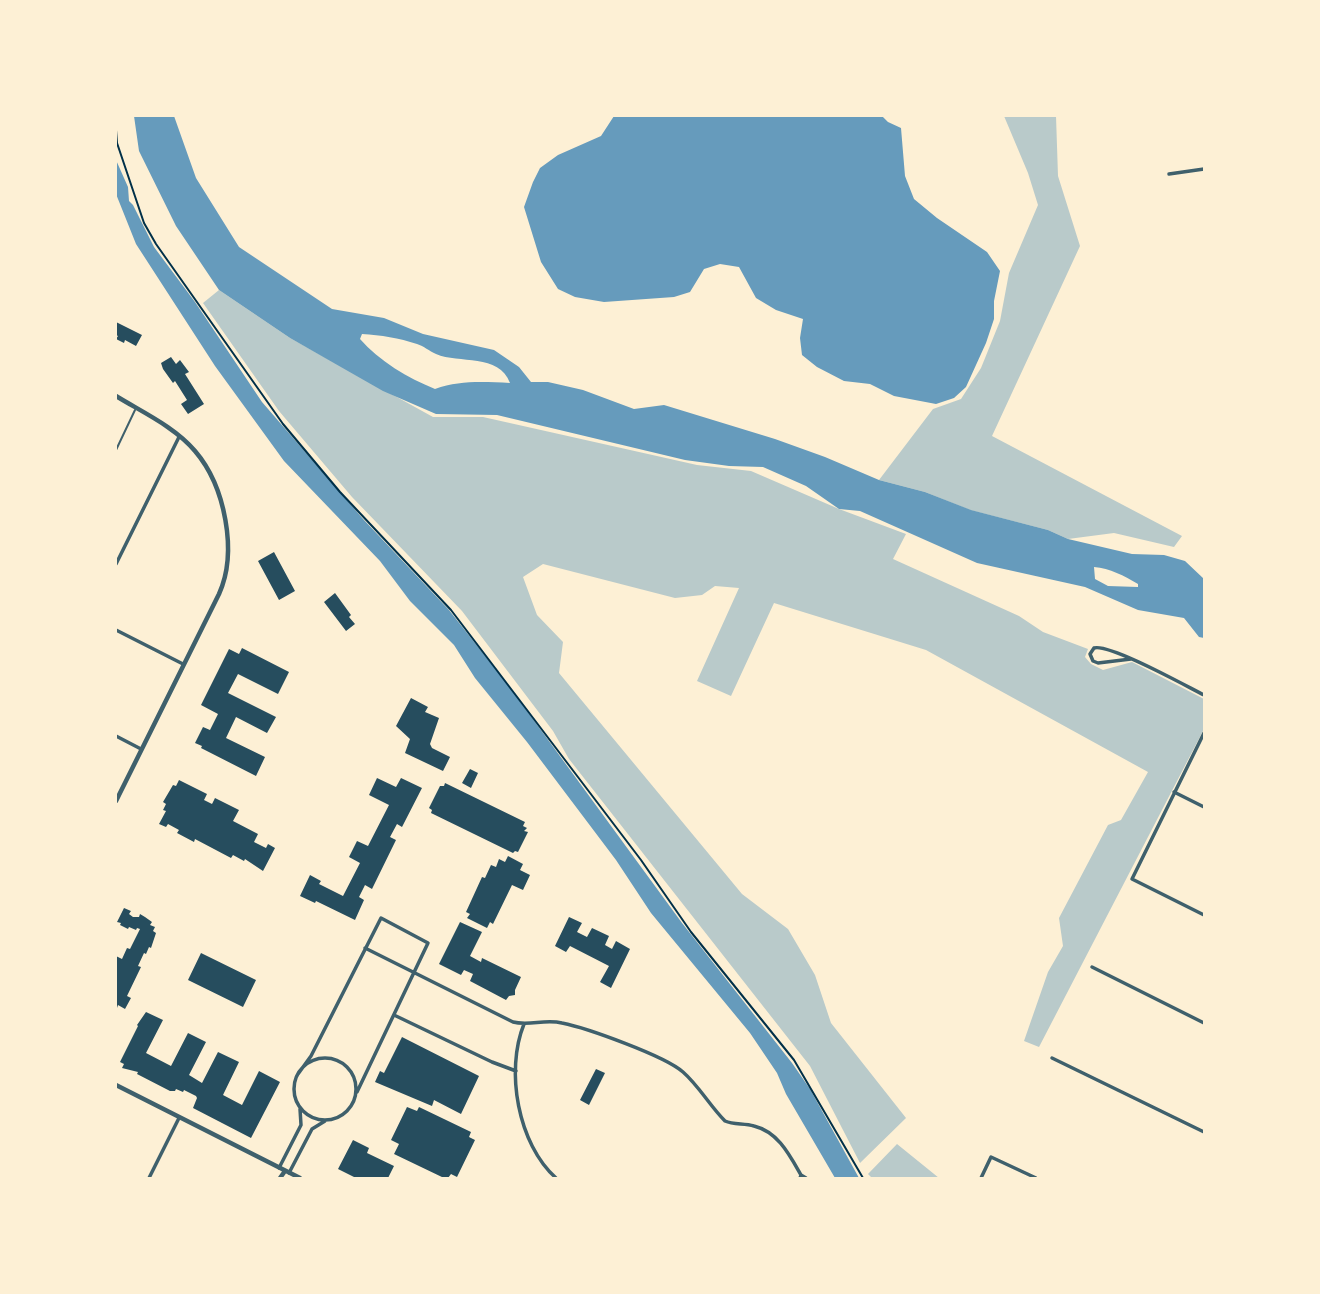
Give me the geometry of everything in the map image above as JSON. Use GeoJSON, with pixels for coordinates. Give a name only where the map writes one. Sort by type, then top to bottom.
{"type":"FeatureCollection","features":[{"type":"Feature","properties":{"kind":"street"},"geometry":{"type":"LineString","coordinates":[[1169,174],[1205,169]]}},
{"type":"Feature","properties":{"kind":"street"},"geometry":{"type":"LineString","coordinates":[[116,396],[194,450],[211,477],[222,513],[229,553],[224,581],[116,801]]}},
{"type":"Feature","properties":{"kind":"street"},"geometry":{"type":"LineString","coordinates":[[116,564],[178,437]]}},
{"type":"Feature","properties":{"kind":"street"},"geometry":{"type":"LineString","coordinates":[[116,630],[183,664]]}},
{"type":"Feature","properties":{"kind":"street"},"geometry":{"type":"LineString","coordinates":[[1131,659],[1098,663],[1093,661],[1090,654],[1094,648],[1100,646],[1131,659],[1205,695]]}},
{"type":"Feature","properties":{"kind":"street"},"geometry":{"type":"LineString","coordinates":[[1205,733],[1132,879],[1205,915]]}},
{"type":"Feature","properties":{"kind":"street"},"geometry":{"type":"LineString","coordinates":[[116,736],[141,749]]}},
{"type":"Feature","properties":{"kind":"street"},"geometry":{"type":"LineString","coordinates":[[1174,792],[1205,807]]}},
{"type":"Feature","properties":{"kind":"street"},"geometry":{"type":"LineString","coordinates":[[281,1178],[284,1170],[301,1125],[300,1107],[294,1089],[298,1074],[311,1056],[382,918],[426,940],[428,944],[354,1102],[348,1111],[339,1117],[318,1124],[312,1129],[284,1170]]}},
{"type":"Feature","properties":{"kind":"street"},"geometry":{"type":"LineString","coordinates":[[365,948],[511,1021],[524,1024],[548,1020],[579,1027],[674,1066],[710,1101],[725,1121],[755,1126],[775,1137],[800,1177],[806,1178]]}},
{"type":"Feature","properties":{"kind":"street"},"geometry":{"type":"LineString","coordinates":[[1092,967],[1205,1023]]}},
{"type":"Feature","properties":{"kind":"street"},"geometry":{"type":"LineString","coordinates":[[394,1015],[516,1071]]}},
{"type":"Feature","properties":{"kind":"street"},"geometry":{"type":"LineString","coordinates":[[524,1024],[517,1049],[516,1071],[521,1111],[528,1140],[540,1162],[556,1178]]}},
{"type":"Feature","properties":{"kind":"street"},"geometry":{"type":"LineString","coordinates":[[298,1074],[311,1061],[329,1057],[339,1060],[353,1073],[357,1092]]}},
{"type":"Feature","properties":{"kind":"street"},"geometry":{"type":"LineString","coordinates":[[1052,1058],[1205,1132]]}},
{"type":"Feature","properties":{"kind":"street"},"geometry":{"type":"LineString","coordinates":[[116,1085],[300,1178]]}},
{"type":"Feature","properties":{"kind":"street"},"geometry":{"type":"LineString","coordinates":[[300,1107],[315,1118],[329,1120]]}},
{"type":"Feature","properties":{"kind":"street"},"geometry":{"type":"LineString","coordinates":[[149,1178],[179,1118]]}},
{"type":"Feature","properties":{"kind":"street"},"geometry":{"type":"LineString","coordinates":[[981,1178],[991,1157],[1036,1178]]}},
{"type":"Feature","properties":{"kind":"lane"},"geometry":{"type":"LineString","coordinates":[[116,450],[136,409]]}},
{"type":"Feature","properties":{"kind":"path"},"geometry":{"type":"LineString","coordinates":[[116,131],[117,143],[144,223],[257,390],[340,492],[451,610],[511,687],[691,932],[799,1066],[863,1178]]}},
{"type":"Feature","properties":{"kind":"shaded area"},"geometry":{"type":"Polygon","coordinates":[[[1004,116],[1056,116],[1058,176],[1080,246],[992,436],[1182,536],[1174,547],[1114,533],[1068,539],[1048,530],[970,510],[925,492],[879,480],[933,409],[961,399],[981,368],[1000,321],[1009,273],[1038,205],[1004,116]]]}},
{"type":"Feature","properties":{"kind":"shaded area"},"geometry":{"type":"Polygon","coordinates":[[[219,290],[290,338],[433,417],[483,417],[697,465],[751,471],[906,534],[893,559],[1019,616],[1043,632],[1088,649],[1085,657],[1091,664],[1103,670],[1132,662],[1204,699],[1204,729],[1039,1047],[1024,1041],[1048,972],[1063,946],[1059,918],[1108,825],[1121,820],[1148,772],[926,650],[774,603],[731,696],[697,681],[739,588],[715,586],[702,595],[675,598],[543,564],[523,577],[537,615],[563,642],[559,673],[742,894],[788,929],[815,975],[831,1023],[906,1118],[860,1163],[810,1066],[569,759],[553,731],[462,611],[352,497],[279,411],[203,303],[219,290]]]}},
{"type":"Feature","properties":{"kind":"shaded area"},"geometry":{"type":"Polygon","coordinates":[[[897,1144],[939,1178],[872,1178],[868,1174],[897,1144]]]}},
{"type":"Feature","properties":{"kind":"water"},"geometry":{"type":"Polygon","coordinates":[[[134,116],[174,116],[196,178],[239,247],[332,309],[384,318],[423,334],[494,350],[519,367],[531,382],[548,382],[583,390],[634,409],[664,405],[775,439],[879,480],[925,492],[971,510],[1048,530],[1068,539],[1132,554],[1164,555],[1185,561],[1204,579],[1204,638],[1199,637],[1184,618],[1138,610],[1085,587],[977,563],[860,511],[839,509],[806,486],[763,467],[685,460],[497,415],[436,414],[383,391],[290,338],[219,290],[176,226],[139,151],[134,116]],[[362,334],[360,339],[385,362],[435,389],[463,383],[510,383],[505,374],[488,363],[445,357],[397,338],[362,334]],[[1094,567],[1095,579],[1108,586],[1138,587],[1138,584],[1117,573],[1094,567]]]}},
{"type":"Feature","properties":{"kind":"water"},"geometry":{"type":"Polygon","coordinates":[[[614,116],[882,116],[901,128],[905,176],[914,199],[987,252],[1000,271],[994,301],[994,319],[966,387],[954,398],[936,404],[894,396],[870,384],[844,381],[817,367],[802,355],[800,338],[803,319],[776,310],[756,298],[739,267],[720,264],[704,269],[690,292],[674,297],[604,302],[575,297],[558,289],[541,262],[524,207],[540,168],[558,155],[601,136],[614,116]]]}},
{"type":"Feature","properties":{"kind":"water"},"geometry":{"type":"Polygon","coordinates":[[[116,160],[128,187],[129,201],[154,247],[195,302],[262,402],[364,520],[449,610],[508,685],[682,923],[792,1063],[810,1089],[859,1178],[835,1178],[786,1094],[777,1073],[750,1033],[651,913],[616,860],[475,678],[454,645],[410,601],[380,561],[284,461],[215,366],[136,244],[116,194],[116,160]]]}},
{"type":"Feature","properties":{"kind":"building"},"geometry":{"type":"Polygon","coordinates":[[[116,322],[142,335],[136,346],[116,339],[116,322]]]}},
{"type":"Feature","properties":{"kind":"building"},"geometry":{"type":"Polygon","coordinates":[[[171,357],[176,364],[180,360],[189,372],[185,374],[204,404],[188,414],[181,404],[187,400],[161,363],[171,357]]]}},
{"type":"Feature","properties":{"kind":"building"},"geometry":{"type":"Polygon","coordinates":[[[274,552],[295,591],[279,600],[258,561],[274,552]]]}},
{"type":"Feature","properties":{"kind":"building"},"geometry":{"type":"Polygon","coordinates":[[[335,593],[355,624],[346,631],[324,602],[335,593]]]}},
{"type":"Feature","properties":{"kind":"building"},"geometry":{"type":"Polygon","coordinates":[[[242,648],[289,672],[278,694],[238,674],[228,693],[276,717],[267,733],[236,717],[226,738],[265,757],[256,776],[195,743],[203,727],[210,730],[218,714],[201,705],[229,649],[239,654],[242,648]]]}},
{"type":"Feature","properties":{"kind":"building"},"geometry":{"type":"Polygon","coordinates":[[[411,698],[428,707],[425,712],[439,718],[430,744],[432,748],[450,757],[443,771],[405,753],[410,739],[396,726],[411,698]]]}},
{"type":"Feature","properties":{"kind":"building"},"geometry":{"type":"Polygon","coordinates":[[[470,769],[478,773],[471,788],[462,783],[470,769]]]}},
{"type":"Feature","properties":{"kind":"building"},"geometry":{"type":"Polygon","coordinates":[[[377,778],[396,787],[401,778],[422,788],[402,827],[397,824],[390,837],[396,840],[372,889],[365,885],[359,897],[364,900],[355,920],[300,896],[310,875],[321,881],[319,884],[343,896],[360,863],[349,857],[357,841],[368,846],[389,805],[369,795],[377,778]]]}},
{"type":"Feature","properties":{"kind":"building"},"geometry":{"type":"Polygon","coordinates":[[[179,780],[207,794],[204,800],[212,804],[215,798],[239,810],[233,821],[258,834],[254,842],[266,848],[268,844],[275,848],[263,871],[245,859],[244,861],[233,855],[231,858],[195,839],[194,842],[177,833],[179,830],[168,824],[166,827],[159,824],[166,811],[163,810],[166,804],[163,802],[179,780]]]}},
{"type":"Feature","properties":{"kind":"building"},"geometry":{"type":"Polygon","coordinates":[[[445,783],[525,822],[523,826],[527,828],[524,831],[528,832],[518,852],[513,853],[431,813],[429,808],[440,786],[445,783]]]}},
{"type":"Feature","properties":{"kind":"building"},"geometry":{"type":"Polygon","coordinates":[[[508,856],[523,864],[520,870],[530,875],[523,890],[512,885],[493,924],[490,922],[487,928],[467,918],[470,914],[466,912],[482,877],[485,878],[491,865],[496,867],[499,859],[505,862],[508,856]]]}},
{"type":"Feature","properties":{"kind":"building"},"geometry":{"type":"Polygon","coordinates":[[[124,908],[131,911],[129,914],[133,917],[139,917],[140,914],[152,922],[150,925],[155,927],[153,931],[156,933],[151,948],[144,953],[138,966],[141,967],[127,996],[131,998],[125,1009],[118,1005],[116,1011],[116,956],[122,959],[140,929],[128,929],[117,922],[124,908]]]}},
{"type":"Feature","properties":{"kind":"building"},"geometry":{"type":"Polygon","coordinates":[[[569,917],[582,923],[577,932],[587,937],[592,928],[609,936],[605,945],[612,949],[616,941],[630,949],[611,988],[600,982],[609,966],[570,946],[566,952],[555,946],[569,917]]]}},
{"type":"Feature","properties":{"kind":"building"},"geometry":{"type":"Polygon","coordinates":[[[460,922],[482,932],[470,956],[481,962],[482,958],[521,977],[515,995],[506,1000],[470,981],[473,974],[464,970],[461,975],[439,964],[460,922]]]}},
{"type":"Feature","properties":{"kind":"building"},"geometry":{"type":"Polygon","coordinates":[[[201,953],[256,980],[243,1007],[188,980],[201,953]]]}},
{"type":"Feature","properties":{"kind":"building"},"geometry":{"type":"Polygon","coordinates":[[[146,1012],[163,1020],[146,1053],[171,1066],[188,1033],[206,1042],[189,1075],[202,1083],[218,1052],[239,1062],[223,1095],[242,1105],[259,1071],[280,1082],[251,1138],[193,1108],[196,1096],[184,1090],[170,1091],[137,1074],[138,1072],[122,1068],[124,1064],[120,1062],[146,1012]]]}},
{"type":"Feature","properties":{"kind":"building"},"geometry":{"type":"Polygon","coordinates":[[[402,1037],[479,1076],[461,1114],[434,1100],[432,1106],[375,1082],[380,1071],[384,1073],[402,1037]]]}},
{"type":"Feature","properties":{"kind":"building"},"geometry":{"type":"Polygon","coordinates":[[[596,1069],[605,1073],[589,1105],[580,1100],[596,1069]]]}},
{"type":"Feature","properties":{"kind":"building"},"geometry":{"type":"Polygon","coordinates":[[[407,1107],[417,1111],[419,1107],[471,1132],[469,1137],[475,1140],[457,1177],[451,1174],[444,1178],[394,1154],[399,1144],[391,1140],[407,1107]]]}},
{"type":"Feature","properties":{"kind":"building"},"geometry":{"type":"Polygon","coordinates":[[[353,1140],[369,1148],[367,1153],[394,1166],[388,1178],[356,1178],[338,1169],[353,1140]]]}}]}
